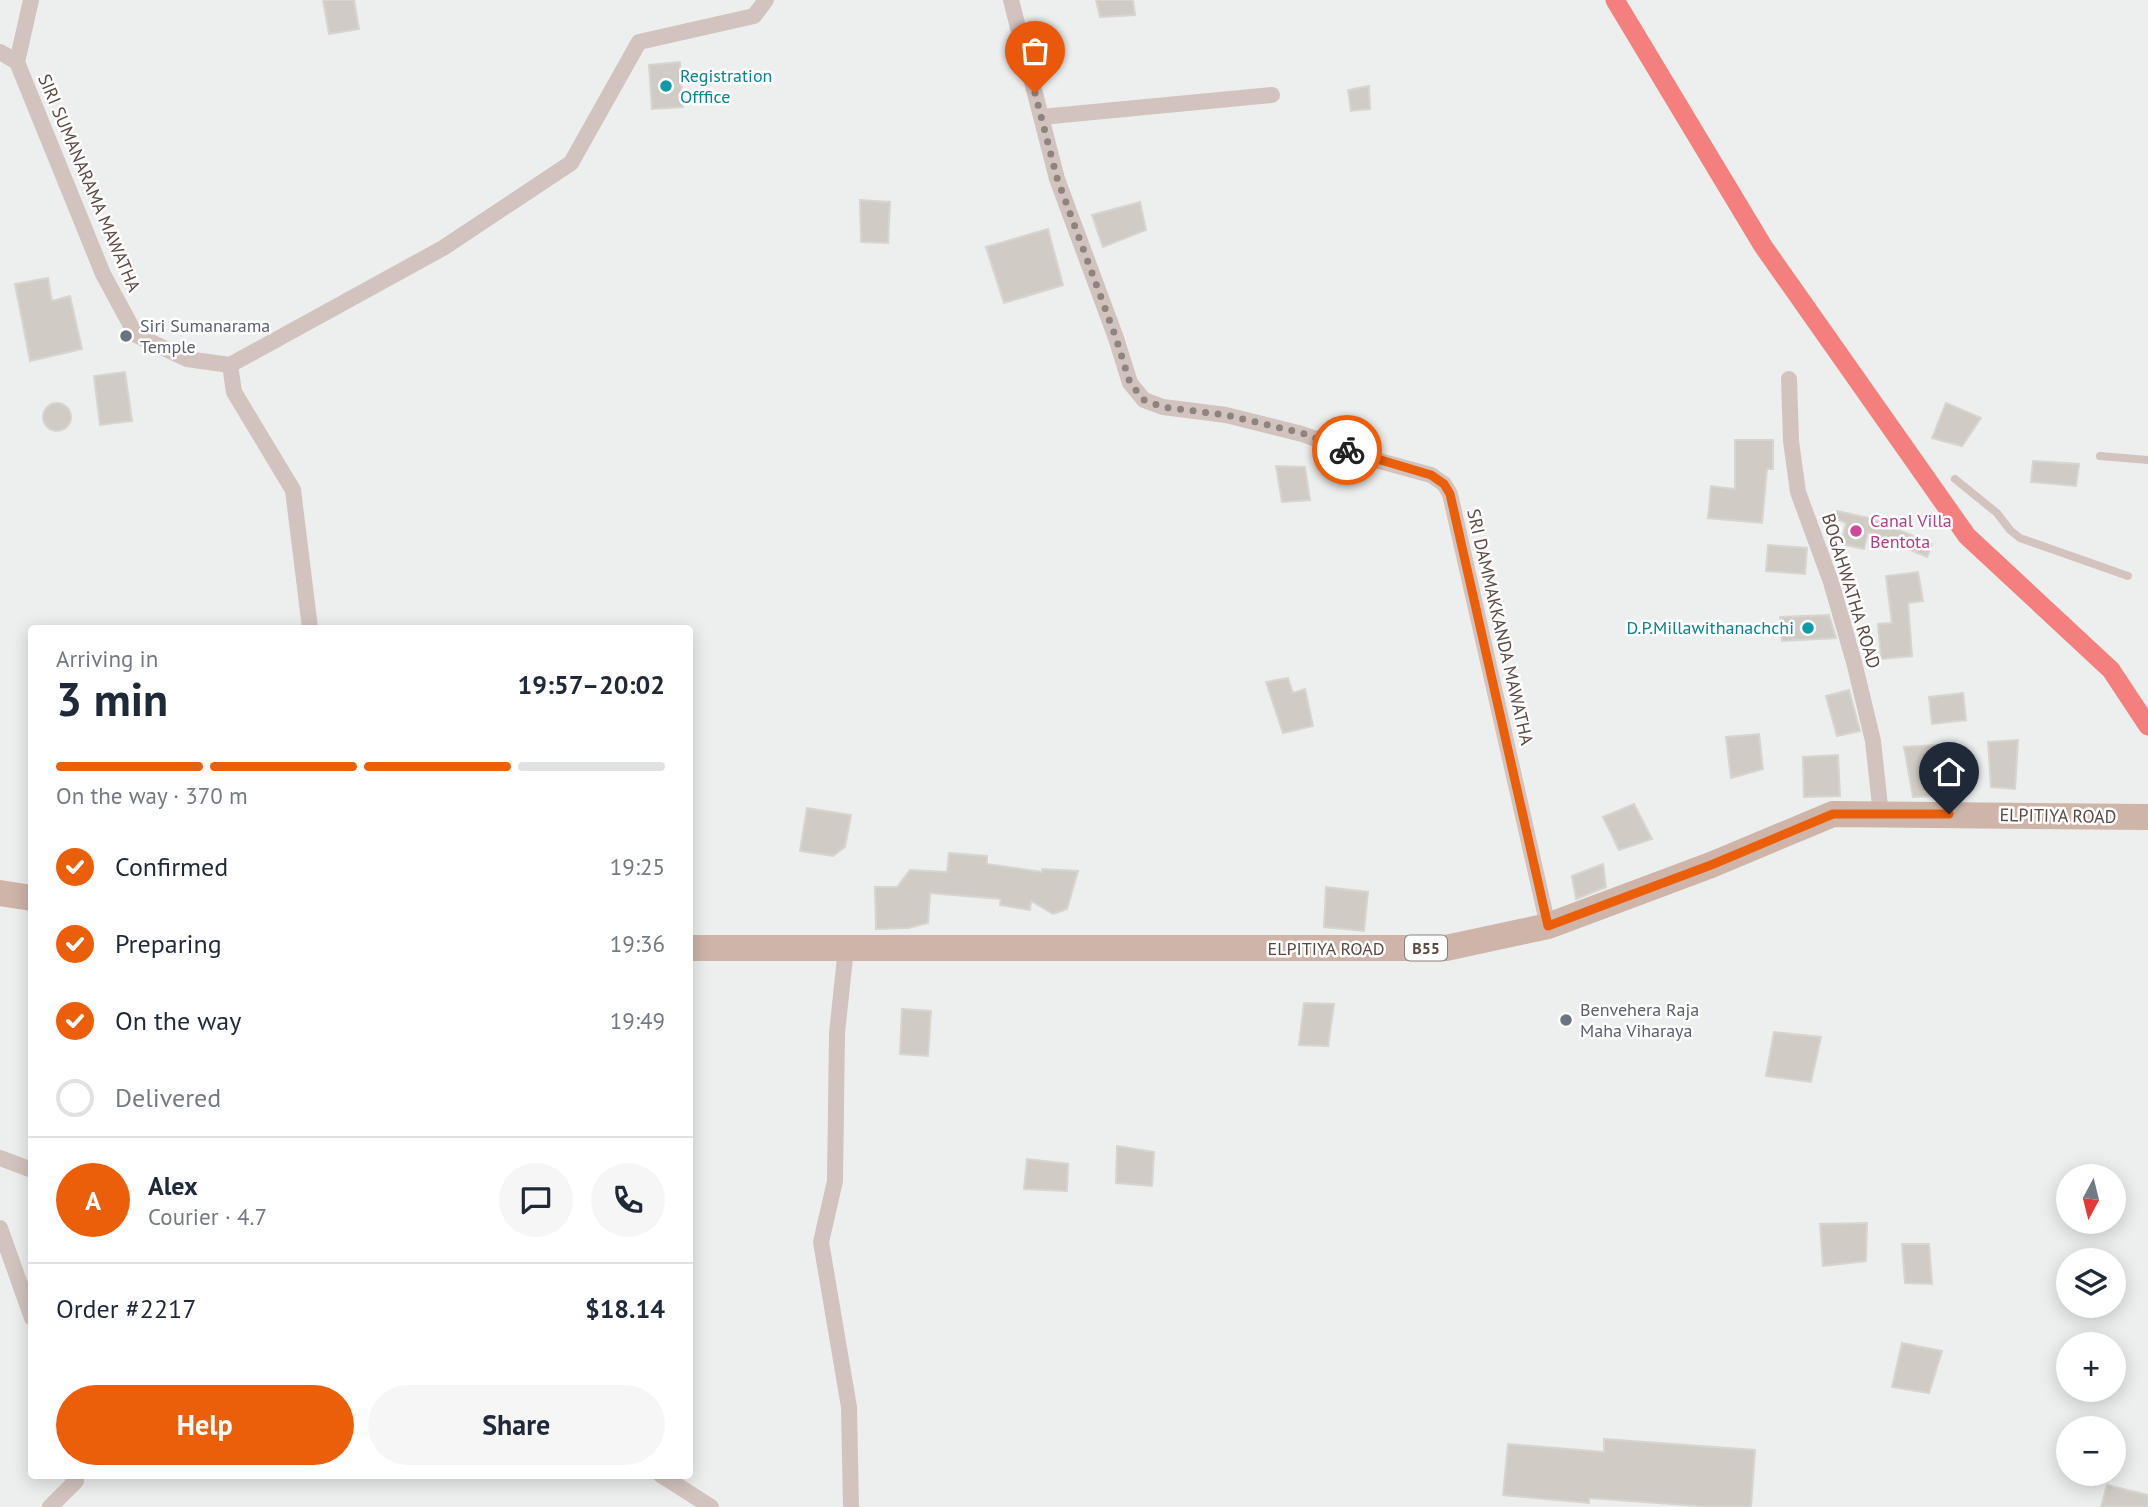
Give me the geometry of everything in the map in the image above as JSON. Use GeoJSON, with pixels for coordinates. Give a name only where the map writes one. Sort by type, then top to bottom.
{"type":"FeatureCollection","features":[{"type":"Feature","properties":{"kind":"main road","name":"ELPITIYA ROAD"},"geometry":{"type":"LineString","coordinates":[[693,948],[1446,948],[1548,926],[1711,865],[1833,814],[2144,817]]}},
{"type":"Feature","properties":{"kind":"main road"},"geometry":{"type":"LineString","coordinates":[[0,893],[28,897]]}},
{"type":"Feature","properties":{"kind":"street","name":"SIRI SUMANARAMA MAWATHA"},"geometry":{"type":"LineString","coordinates":[[31,0],[17,62],[103,274],[136,335],[187,359],[230,365]]}},
{"type":"Feature","properties":{"kind":"street"},"geometry":{"type":"LineString","coordinates":[[310,625],[293,490],[234,392],[230,365],[443,248],[571,163],[639,42],[754,16],[766,0]]}},
{"type":"Feature","properties":{"kind":"street","name":"SRI DAMMAKKANDA MAWATHA"},"geometry":{"type":"LineString","coordinates":[[1011,0],[1057,178],[1130,383],[1144,400],[1163,407],[1226,415],[1302,433],[1376,460],[1431,475],[1444,484],[1450,494],[1548,926]]}},
{"type":"Feature","properties":{"kind":"street"},"geometry":{"type":"LineString","coordinates":[[0,52],[17,62]]}},
{"type":"Feature","properties":{"kind":"street"},"geometry":{"type":"LineString","coordinates":[[1041,117],[1272,95]]}},
{"type":"Feature","properties":{"kind":"street","name":"BOGAHWATHA ROAD"},"geometry":{"type":"LineString","coordinates":[[1789,379],[1791,441],[1798,492],[1831,582],[1854,662],[1873,741],[1881,815]]}},
{"type":"Feature","properties":{"kind":"street"},"geometry":{"type":"LineString","coordinates":[[846,948],[837,1033],[835,1181],[821,1242],[849,1406],[851,1507]]}},
{"type":"Feature","properties":{"kind":"street"},"geometry":{"type":"LineString","coordinates":[[0,1158],[28,1168]]}},
{"type":"Feature","properties":{"kind":"street"},"geometry":{"type":"LineString","coordinates":[[0,1228],[28,1307]]}},
{"type":"Feature","properties":{"kind":"street"},"geometry":{"type":"LineString","coordinates":[[50,1507],[76,1479]]}},
{"type":"Feature","properties":{"kind":"street"},"geometry":{"type":"LineString","coordinates":[[667,1479],[711,1507]]}},
{"type":"Feature","properties":{"kind":"lane"},"geometry":{"type":"LineString","coordinates":[[2100,456],[2148,460]]}},
{"type":"Feature","properties":{"kind":"lane"},"geometry":{"type":"LineString","coordinates":[[1955,479],[1997,513],[2010,530],[2021,538],[2128,576]]}},
{"type":"Feature","properties":{"kind":"building"},"geometry":{"type":"Polygon","coordinates":[[[323,0],[354,0],[359,29],[329,34],[323,0]]]}},
{"type":"Feature","properties":{"kind":"building"},"geometry":{"type":"Polygon","coordinates":[[[1096,0],[1133,0],[1135,15],[1100,17],[1096,0]]]}},
{"type":"Feature","properties":{"kind":"building","name":"Registration Offfice"},"geometry":{"type":"Polygon","coordinates":[[[680,62],[683,107],[652,109],[649,65],[680,62]]]}},
{"type":"Feature","properties":{"kind":"building"},"geometry":{"type":"Polygon","coordinates":[[[1369,86],[1370,109],[1351,111],[1348,90],[1369,86]]]}},
{"type":"Feature","properties":{"kind":"building"},"geometry":{"type":"Polygon","coordinates":[[[860,200],[890,202],[888,243],[861,242],[860,200]]]}},
{"type":"Feature","properties":{"kind":"building"},"geometry":{"type":"Polygon","coordinates":[[[1140,202],[1146,230],[1103,247],[1092,215],[1140,202]]]}},
{"type":"Feature","properties":{"kind":"building"},"geometry":{"type":"Polygon","coordinates":[[[1048,229],[1063,285],[1004,303],[986,247],[1048,229]]]}},
{"type":"Feature","properties":{"kind":"building"},"geometry":{"type":"Polygon","coordinates":[[[48,278],[52,301],[70,296],[82,349],[30,361],[15,284],[48,278]]]}},
{"type":"Feature","properties":{"kind":"building"},"geometry":{"type":"Polygon","coordinates":[[[125,372],[132,421],[100,425],[94,376],[125,372]]]}},
{"type":"Feature","properties":{"kind":"building"},"geometry":{"type":"Polygon","coordinates":[[[57,403],[67,407],[71,417],[67,427],[57,431],[47,427],[43,417],[47,407],[57,403]]]}},
{"type":"Feature","properties":{"kind":"building"},"geometry":{"type":"Polygon","coordinates":[[[1946,403],[1981,418],[1962,446],[1932,438],[1946,403]]]}},
{"type":"Feature","properties":{"kind":"building"},"geometry":{"type":"Polygon","coordinates":[[[1735,440],[1773,440],[1773,469],[1767,469],[1762,523],[1708,518],[1711,486],[1735,489],[1735,440]]]}},
{"type":"Feature","properties":{"kind":"building"},"geometry":{"type":"Polygon","coordinates":[[[2033,461],[2079,464],[2076,486],[2031,482],[2033,461]]]}},
{"type":"Feature","properties":{"kind":"building"},"geometry":{"type":"Polygon","coordinates":[[[1276,466],[1305,467],[1310,500],[1282,502],[1276,466]]]}},
{"type":"Feature","properties":{"kind":"building"},"geometry":{"type":"Polygon","coordinates":[[[1837,511],[1873,519],[1932,544],[1927,557],[1868,532],[1864,549],[1841,544],[1846,523],[1835,518],[1837,511]]]}},
{"type":"Feature","properties":{"kind":"building"},"geometry":{"type":"Polygon","coordinates":[[[1768,545],[1807,548],[1805,574],[1766,571],[1768,545]]]}},
{"type":"Feature","properties":{"kind":"building"},"geometry":{"type":"Polygon","coordinates":[[[1918,572],[1923,601],[1908,603],[1912,656],[1881,659],[1878,624],[1892,623],[1886,576],[1918,572]]]}},
{"type":"Feature","properties":{"kind":"building","name":"D.P.Millawithanachchi"},"geometry":{"type":"Polygon","coordinates":[[[1829,615],[1836,638],[1782,641],[1780,617],[1829,615]]]}},
{"type":"Feature","properties":{"kind":"building"},"geometry":{"type":"Polygon","coordinates":[[[1288,678],[1293,693],[1305,689],[1313,726],[1283,733],[1266,682],[1288,678]]]}},
{"type":"Feature","properties":{"kind":"building"},"geometry":{"type":"Polygon","coordinates":[[[1849,690],[1860,731],[1837,736],[1826,696],[1849,690]]]}},
{"type":"Feature","properties":{"kind":"building"},"geometry":{"type":"Polygon","coordinates":[[[1963,693],[1966,720],[1932,724],[1929,697],[1963,693]]]}},
{"type":"Feature","properties":{"kind":"building"},"geometry":{"type":"Polygon","coordinates":[[[1759,734],[1763,769],[1731,778],[1726,737],[1759,734]]]}},
{"type":"Feature","properties":{"kind":"building"},"geometry":{"type":"Polygon","coordinates":[[[2018,740],[2015,789],[1991,787],[1988,742],[2018,740]]]}},
{"type":"Feature","properties":{"kind":"building"},"geometry":{"type":"Polygon","coordinates":[[[1937,745],[1942,796],[1913,797],[1904,747],[1937,745]]]}},
{"type":"Feature","properties":{"kind":"building"},"geometry":{"type":"Polygon","coordinates":[[[1838,755],[1840,796],[1804,797],[1803,757],[1838,755]]]}},
{"type":"Feature","properties":{"kind":"building"},"geometry":{"type":"Polygon","coordinates":[[[1634,804],[1652,839],[1619,850],[1603,817],[1634,804]]]}},
{"type":"Feature","properties":{"kind":"building"},"geometry":{"type":"Polygon","coordinates":[[[807,808],[851,815],[845,847],[833,856],[800,851],[807,808]]]}},
{"type":"Feature","properties":{"kind":"building"},"geometry":{"type":"Polygon","coordinates":[[[949,853],[987,856],[987,864],[1042,872],[1042,869],[1078,871],[1067,909],[1053,914],[1031,901],[1030,910],[1000,905],[1001,899],[930,893],[928,923],[908,928],[876,929],[875,887],[897,887],[910,870],[947,872],[949,853]]]}},
{"type":"Feature","properties":{"kind":"building"},"geometry":{"type":"Polygon","coordinates":[[[1603,864],[1606,887],[1576,899],[1572,876],[1603,864]]]}},
{"type":"Feature","properties":{"kind":"building"},"geometry":{"type":"Polygon","coordinates":[[[1326,887],[1368,892],[1364,931],[1324,927],[1326,887]]]}},
{"type":"Feature","properties":{"kind":"building"},"geometry":{"type":"Polygon","coordinates":[[[1304,1003],[1334,1004],[1328,1046],[1299,1045],[1304,1003]]]}},
{"type":"Feature","properties":{"kind":"building"},"geometry":{"type":"Polygon","coordinates":[[[902,1009],[931,1011],[928,1056],[900,1054],[902,1009]]]}},
{"type":"Feature","properties":{"kind":"building"},"geometry":{"type":"Polygon","coordinates":[[[1774,1032],[1821,1037],[1811,1082],[1766,1076],[1774,1032]]]}},
{"type":"Feature","properties":{"kind":"building"},"geometry":{"type":"Polygon","coordinates":[[[1117,1146],[1154,1152],[1152,1186],[1116,1183],[1117,1146]]]}},
{"type":"Feature","properties":{"kind":"building"},"geometry":{"type":"Polygon","coordinates":[[[1027,1159],[1068,1164],[1067,1191],[1024,1189],[1027,1159]]]}},
{"type":"Feature","properties":{"kind":"building"},"geometry":{"type":"Polygon","coordinates":[[[1867,1223],[1866,1261],[1823,1266],[1820,1224],[1867,1223]]]}},
{"type":"Feature","properties":{"kind":"building"},"geometry":{"type":"Polygon","coordinates":[[[1902,1244],[1929,1244],[1932,1284],[1905,1283],[1902,1244]]]}},
{"type":"Feature","properties":{"kind":"building"},"geometry":{"type":"Polygon","coordinates":[[[1902,1343],[1942,1351],[1929,1393],[1892,1387],[1902,1343]]]}},
{"type":"Feature","properties":{"kind":"building"},"geometry":{"type":"Polygon","coordinates":[[[1604,1439],[1755,1450],[1751,1507],[1712,1507],[1589,1498],[1589,1503],[1503,1495],[1508,1444],[1604,1452],[1604,1439]]]}},
{"type":"Feature","properties":{"kind":"building"},"geometry":{"type":"Polygon","coordinates":[[[2107,1486],[2148,1495],[2148,1507],[2101,1507],[2107,1486]]]}},
{"type":"Feature","properties":{"kind":"waterway"},"geometry":{"type":"LineString","coordinates":[[1615,0],[1763,246],[1967,536],[2111,670],[2148,726]]}},
{"type":"Feature","properties":{"kind":"way so far"},"geometry":{"type":"LineString","coordinates":[[1035,93],[1057,178],[1130,383],[1144,400],[1163,407],[1226,415],[1302,433],[1347,450]]}},
{"type":"Feature","properties":{"kind":"place","name":"Registration Offfice"},"geometry":{"type":"Point","coordinates":[666,86]}},
{"type":"Feature","properties":{"kind":"place","name":"Siri Sumanarama Temple"},"geometry":{"type":"Point","coordinates":[126,336]}},
{"type":"Feature","properties":{"kind":"place","name":"Canal Villa Bentota"},"geometry":{"type":"Point","coordinates":[1856,531]}},
{"type":"Feature","properties":{"kind":"place","name":"D.P.Millawithanachchi"},"geometry":{"type":"Point","coordinates":[1808,628]}},
{"type":"Feature","properties":{"kind":"place","name":"Benvehera Raja Maha Viharaya"},"geometry":{"type":"Point","coordinates":[1566,1020]}},
{"type":"Feature","properties":{"kind":"route"},"geometry":{"type":"LineString","coordinates":[[1347,450],[1431,475],[1444,484],[1450,494],[1548,926],[1711,865],[1833,814],[1949,814]]}}]}
